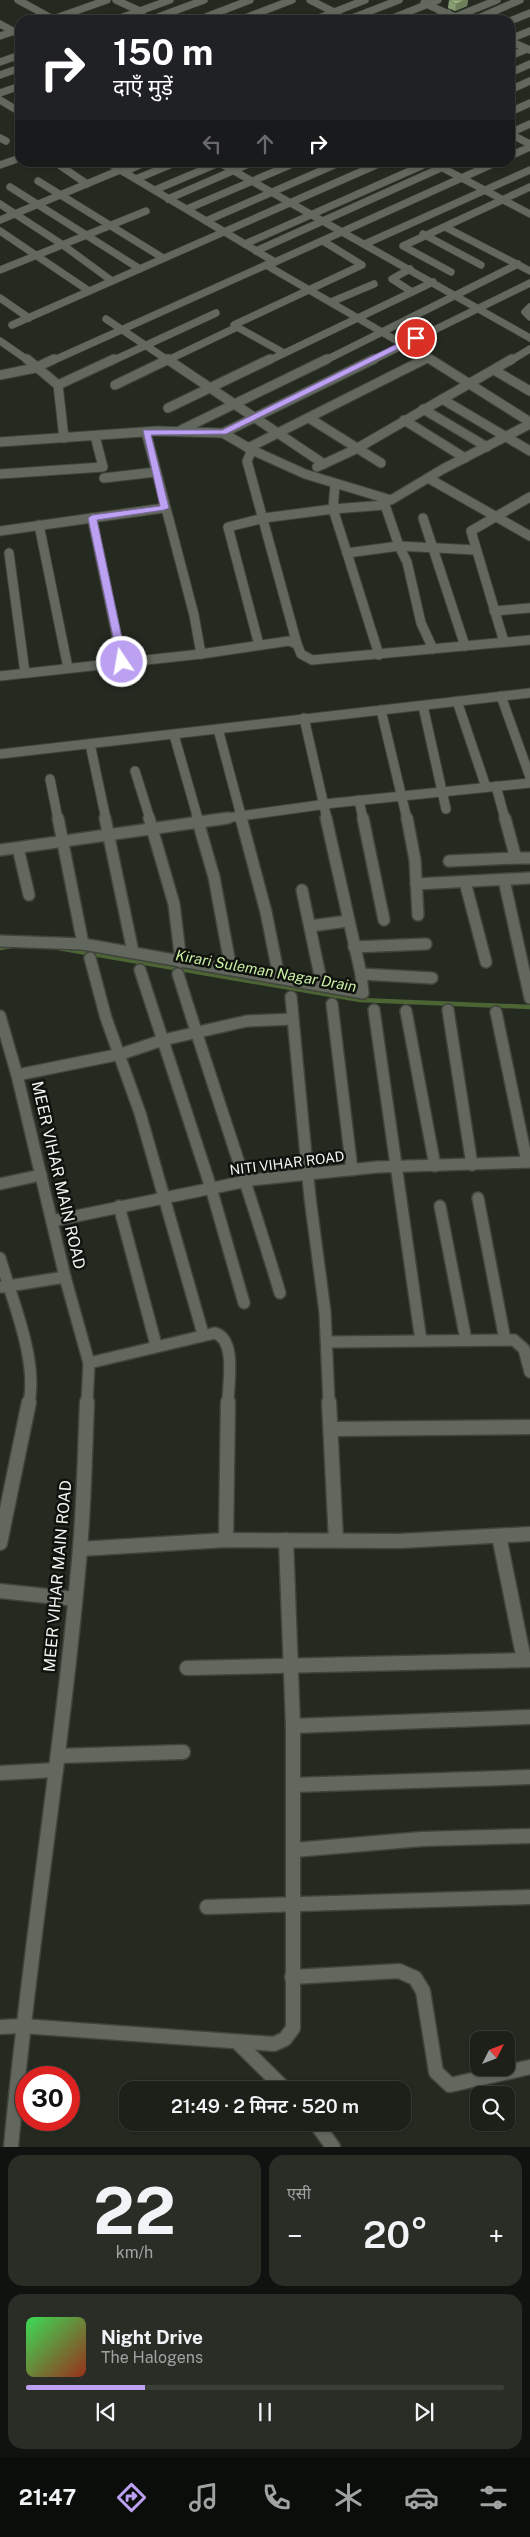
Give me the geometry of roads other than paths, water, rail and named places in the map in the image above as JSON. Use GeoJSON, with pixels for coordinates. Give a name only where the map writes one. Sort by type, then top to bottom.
{"type":"FeatureCollection","features":[{"type":"Feature","properties":{"kind":"street"},"geometry":{"type":"LineString","coordinates":[[21,0],[42,15]]}},
{"type":"Feature","properties":{"kind":"street"},"geometry":{"type":"LineString","coordinates":[[60,15],[107,0]]}},
{"type":"Feature","properties":{"kind":"street"},"geometry":{"type":"LineString","coordinates":[[116,0],[145,15]]}},
{"type":"Feature","properties":{"kind":"street"},"geometry":{"type":"LineString","coordinates":[[129,15],[170,0]]}},
{"type":"Feature","properties":{"kind":"street"},"geometry":{"type":"LineString","coordinates":[[166,15],[204,0]]}},
{"type":"Feature","properties":{"kind":"street"},"geometry":{"type":"LineString","coordinates":[[211,15],[250,0]]}},
{"type":"Feature","properties":{"kind":"street"},"geometry":{"type":"LineString","coordinates":[[253,15],[292,0]]}},
{"type":"Feature","properties":{"kind":"street"},"geometry":{"type":"LineString","coordinates":[[310,0],[339,15]]}},
{"type":"Feature","properties":{"kind":"street"},"geometry":{"type":"LineString","coordinates":[[326,15],[365,0]]}},
{"type":"Feature","properties":{"kind":"street"},"geometry":{"type":"LineString","coordinates":[[361,15],[399,0]]}},
{"type":"Feature","properties":{"kind":"street"},"geometry":{"type":"LineString","coordinates":[[418,0],[452,15]]}},
{"type":"Feature","properties":{"kind":"street"},"geometry":{"type":"LineString","coordinates":[[400,15],[438,0]]}},
{"type":"Feature","properties":{"kind":"street"},"geometry":{"type":"LineString","coordinates":[[460,15],[497,0]]}},
{"type":"Feature","properties":{"kind":"street"},"geometry":{"type":"LineString","coordinates":[[486,15],[520,0]]}},
{"type":"Feature","properties":{"kind":"street"},"geometry":{"type":"LineString","coordinates":[[443,15],[448,13]]}},
{"type":"Feature","properties":{"kind":"street"},"geometry":{"type":"LineString","coordinates":[[515,19],[530,13]]}},
{"type":"Feature","properties":{"kind":"street"},"geometry":{"type":"LineString","coordinates":[[0,24],[15,31]]}},
{"type":"Feature","properties":{"kind":"street"},"geometry":{"type":"LineString","coordinates":[[515,38],[530,31]]}},
{"type":"Feature","properties":{"kind":"street"},"geometry":{"type":"LineString","coordinates":[[0,36],[15,33]]}},
{"type":"Feature","properties":{"kind":"street"},"geometry":{"type":"LineString","coordinates":[[515,42],[529,49]]}},
{"type":"Feature","properties":{"kind":"street"},"geometry":{"type":"LineString","coordinates":[[515,54],[529,49]]}},
{"type":"Feature","properties":{"kind":"street"},"geometry":{"type":"LineString","coordinates":[[0,62],[15,57]]}},
{"type":"Feature","properties":{"kind":"street"},"geometry":{"type":"LineString","coordinates":[[515,71],[530,64]]}},
{"type":"Feature","properties":{"kind":"street"},"geometry":{"type":"LineString","coordinates":[[0,75],[15,70]]}},
{"type":"Feature","properties":{"kind":"street"},"geometry":{"type":"LineString","coordinates":[[515,88],[530,81]]}},
{"type":"Feature","properties":{"kind":"street"},"geometry":{"type":"LineString","coordinates":[[0,93],[15,88]]}},
{"type":"Feature","properties":{"kind":"street"},"geometry":{"type":"LineString","coordinates":[[0,100],[15,109]]}},
{"type":"Feature","properties":{"kind":"street"},"geometry":{"type":"LineString","coordinates":[[515,110],[530,103]]}},
{"type":"Feature","properties":{"kind":"street"},"geometry":{"type":"LineString","coordinates":[[515,133],[530,124]]}},
{"type":"Feature","properties":{"kind":"street"},"geometry":{"type":"LineString","coordinates":[[515,137],[530,144]]}},
{"type":"Feature","properties":{"kind":"street"},"geometry":{"type":"LineString","coordinates":[[515,154],[530,148]]}},
{"type":"Feature","properties":{"kind":"street"},"geometry":{"type":"LineString","coordinates":[[0,165],[15,160]]}},
{"type":"Feature","properties":{"kind":"street"},"geometry":{"type":"LineString","coordinates":[[59,167],[87,184]]}},
{"type":"Feature","properties":{"kind":"street"},"geometry":{"type":"LineString","coordinates":[[115,167],[275,262]]}},
{"type":"Feature","properties":{"kind":"street"},"geometry":{"type":"LineString","coordinates":[[0,220],[133,167]]}},
{"type":"Feature","properties":{"kind":"street"},"geometry":{"type":"LineString","coordinates":[[136,179],[165,167]]}},
{"type":"Feature","properties":{"kind":"street"},"geometry":{"type":"LineString","coordinates":[[154,190],[209,167]]}},
{"type":"Feature","properties":{"kind":"street"},"geometry":{"type":"LineString","coordinates":[[226,167],[480,308],[530,338]]}},
{"type":"Feature","properties":{"kind":"street"},"geometry":{"type":"LineString","coordinates":[[168,198],[242,167]]}},
{"type":"Feature","properties":{"kind":"street"},"geometry":{"type":"LineString","coordinates":[[187,210],[286,167]]}},
{"type":"Feature","properties":{"kind":"street"},"geometry":{"type":"LineString","coordinates":[[206,221],[329,167]]}},
{"type":"Feature","properties":{"kind":"street"},"geometry":{"type":"LineString","coordinates":[[12,325],[372,167]]}},
{"type":"Feature","properties":{"kind":"street"},"geometry":{"type":"LineString","coordinates":[[245,244],[421,167]]}},
{"type":"Feature","properties":{"kind":"street"},"geometry":{"type":"LineString","coordinates":[[0,375],[36,368],[344,232],[486,167]]}},
{"type":"Feature","properties":{"kind":"street"},"geometry":{"type":"LineString","coordinates":[[256,251],[443,168],[530,214]]}},
{"type":"Feature","properties":{"kind":"street"},"geometry":{"type":"LineString","coordinates":[[365,244],[530,170]]}},
{"type":"Feature","properties":{"kind":"street"},"geometry":{"type":"LineString","coordinates":[[38,181],[164,258]]}},
{"type":"Feature","properties":{"kind":"street"},"geometry":{"type":"LineString","coordinates":[[10,187],[40,204],[140,269]]}},
{"type":"Feature","properties":{"kind":"street"},"geometry":{"type":"LineString","coordinates":[[451,272],[403,246],[530,188]]}},
{"type":"Feature","properties":{"kind":"street"},"geometry":{"type":"LineString","coordinates":[[518,207],[530,202]]}},
{"type":"Feature","properties":{"kind":"street"},"geometry":{"type":"LineString","coordinates":[[0,204],[63,245],[112,281]]}},
{"type":"Feature","properties":{"kind":"street"},"geometry":{"type":"LineString","coordinates":[[0,270],[146,211]]}},
{"type":"Feature","properties":{"kind":"street"},"geometry":{"type":"LineString","coordinates":[[406,226],[481,264]]}},
{"type":"Feature","properties":{"kind":"street"},"geometry":{"type":"LineString","coordinates":[[446,227],[530,271]]}},
{"type":"Feature","properties":{"kind":"street"},"geometry":{"type":"LineString","coordinates":[[0,231],[34,256],[88,291]]}},
{"type":"Feature","properties":{"kind":"street"},"geometry":{"type":"LineString","coordinates":[[284,353],[234,325],[362,265],[323,241]]}},
{"type":"Feature","properties":{"kind":"street"},"geometry":{"type":"LineString","coordinates":[[179,431],[382,331],[458,296],[518,264]]}},
{"type":"Feature","properties":{"kind":"street"},"geometry":{"type":"LineString","coordinates":[[259,645],[228,529],[231,526],[264,518],[396,499],[428,478],[530,423],[428,358],[266,265]]}},
{"type":"Feature","properties":{"kind":"street"},"geometry":{"type":"LineString","coordinates":[[410,270],[392,279],[412,292]]}},
{"type":"Feature","properties":{"kind":"street"},"geometry":{"type":"LineString","coordinates":[[168,408],[433,282]]}},
{"type":"Feature","properties":{"kind":"street"},"geometry":{"type":"LineString","coordinates":[[0,442],[146,432],[223,433],[530,283]]}},
{"type":"Feature","properties":{"kind":"street"},"geometry":{"type":"LineString","coordinates":[[331,302],[374,284]]}},
{"type":"Feature","properties":{"kind":"street"},"geometry":{"type":"LineString","coordinates":[[0,298],[29,318]]}},
{"type":"Feature","properties":{"kind":"street"},"geometry":{"type":"LineString","coordinates":[[530,308],[525,312],[530,317]]}},
{"type":"Feature","properties":{"kind":"street"},"geometry":{"type":"LineString","coordinates":[[58,385],[216,313]]}},
{"type":"Feature","properties":{"kind":"street"},"geometry":{"type":"LineString","coordinates":[[106,319],[324,464]]}},
{"type":"Feature","properties":{"kind":"street"},"geometry":{"type":"LineString","coordinates":[[114,385],[237,328]]}},
{"type":"Feature","properties":{"kind":"street"},"geometry":{"type":"LineString","coordinates":[[0,341],[9,344],[58,385],[64,438]]}},
{"type":"Feature","properties":{"kind":"street"},"geometry":{"type":"LineString","coordinates":[[305,474],[356,449],[468,384],[528,354]]}},
{"type":"Feature","properties":{"kind":"street"},"geometry":{"type":"LineString","coordinates":[[428,358],[276,433],[250,449],[248,461],[297,644],[301,654],[312,660],[530,640]]}},
{"type":"Feature","properties":{"kind":"street"},"geometry":{"type":"LineString","coordinates":[[494,370],[530,391]]}},
{"type":"Feature","properties":{"kind":"street"},"geometry":{"type":"LineString","coordinates":[[442,399],[530,451]]}},
{"type":"Feature","properties":{"kind":"street"},"geometry":{"type":"LineString","coordinates":[[423,409],[487,447]]}},
{"type":"Feature","properties":{"kind":"street"},"geometry":{"type":"LineString","coordinates":[[309,418],[381,463]]}},
{"type":"Feature","properties":{"kind":"street"},"geometry":{"type":"LineString","coordinates":[[404,420],[465,458]]}},
{"type":"Feature","properties":{"kind":"street"},"geometry":{"type":"LineString","coordinates":[[146,432],[164,508],[194,615],[201,654]]}},
{"type":"Feature","properties":{"kind":"street"},"geometry":{"type":"LineString","coordinates":[[223,433],[250,449],[305,474],[384,502]]}},
{"type":"Feature","properties":{"kind":"street"},"geometry":{"type":"LineString","coordinates":[[0,474],[103,467],[95,436]]}},
{"type":"Feature","properties":{"kind":"street"},"geometry":{"type":"LineString","coordinates":[[104,478],[156,472]]}},
{"type":"Feature","properties":{"kind":"street"},"geometry":{"type":"LineString","coordinates":[[428,478],[530,536]]}},
{"type":"Feature","properties":{"kind":"street"},"geometry":{"type":"LineString","coordinates":[[335,484],[333,509],[379,655]]}},
{"type":"Feature","properties":{"kind":"street"},"geometry":{"type":"LineString","coordinates":[[504,642],[471,531],[494,516],[530,498]]}},
{"type":"Feature","properties":{"kind":"street"},"geometry":{"type":"LineString","coordinates":[[384,502],[399,546],[407,562],[421,624],[434,649]]}},
{"type":"Feature","properties":{"kind":"street"},"geometry":{"type":"LineString","coordinates":[[0,531],[164,508]]}},
{"type":"Feature","properties":{"kind":"street"},"geometry":{"type":"LineString","coordinates":[[92,518],[122,662]]}},
{"type":"Feature","properties":{"kind":"street"},"geometry":{"type":"LineString","coordinates":[[423,518],[465,646]]}},
{"type":"Feature","properties":{"kind":"street"},"geometry":{"type":"LineString","coordinates":[[38,526],[68,668]]}},
{"type":"Feature","properties":{"kind":"street"},"geometry":{"type":"LineString","coordinates":[[347,553],[399,546],[476,550]]}},
{"type":"Feature","properties":{"kind":"street"},"geometry":{"type":"LineString","coordinates":[[9,553],[25,673]]}},
{"type":"Feature","properties":{"kind":"street"},"geometry":{"type":"LineString","coordinates":[[494,611],[530,608]]}},
{"type":"Feature","properties":{"kind":"street"},"geometry":{"type":"LineString","coordinates":[[0,676],[201,654],[289,640],[297,644]]}},
{"type":"Feature","properties":{"kind":"street"},"geometry":{"type":"LineString","coordinates":[[0,754],[530,692]]}},
{"type":"Feature","properties":{"kind":"street"},"geometry":{"type":"LineString","coordinates":[[501,696],[526,753],[530,777]]}},
{"type":"Feature","properties":{"kind":"street"},"geometry":{"type":"LineString","coordinates":[[457,702],[491,787],[515,855],[518,858]]}},
{"type":"Feature","properties":{"kind":"street"},"geometry":{"type":"LineString","coordinates":[[423,706],[444,792],[442,795],[446,809]]}},
{"type":"Feature","properties":{"kind":"street"},"geometry":{"type":"LineString","coordinates":[[381,710],[403,796],[415,860],[418,915]]}},
{"type":"Feature","properties":{"kind":"street"},"geometry":{"type":"LineString","coordinates":[[0,941],[83,944],[181,962],[279,976],[363,993],[361,974],[304,718]]}},
{"type":"Feature","properties":{"kind":"street"},"geometry":{"type":"LineString","coordinates":[[218,729],[266,912],[279,976]]}},
{"type":"Feature","properties":{"kind":"street"},"geometry":{"type":"LineString","coordinates":[[174,735],[214,876],[231,969]]}},
{"type":"Feature","properties":{"kind":"street"},"geometry":{"type":"LineString","coordinates":[[90,744],[134,952]]}},
{"type":"Feature","properties":{"kind":"street"},"geometry":{"type":"LineString","coordinates":[[135,772],[174,904],[181,962]]}},
{"type":"Feature","properties":{"kind":"street"},"geometry":{"type":"LineString","coordinates":[[50,780],[83,944]]}},
{"type":"Feature","properties":{"kind":"street"},"geometry":{"type":"LineString","coordinates":[[0,850],[324,804],[530,783]]}},
{"type":"Feature","properties":{"kind":"street"},"geometry":{"type":"LineString","coordinates":[[359,800],[384,920]]}},
{"type":"Feature","properties":{"kind":"street"},"geometry":{"type":"LineString","coordinates":[[18,848],[29,895]]}},
{"type":"Feature","properties":{"kind":"street"},"geometry":{"type":"LineString","coordinates":[[449,861],[530,858]]}},
{"type":"Feature","properties":{"kind":"street"},"geometry":{"type":"LineString","coordinates":[[416,884],[530,878]]}},
{"type":"Feature","properties":{"kind":"street"},"geometry":{"type":"LineString","coordinates":[[504,880],[530,998]]}},
{"type":"Feature","properties":{"kind":"street"},"geometry":{"type":"LineString","coordinates":[[465,882],[486,962]]}},
{"type":"Feature","properties":{"kind":"street"},"geometry":{"type":"LineString","coordinates":[[302,890],[322,985]]}},
{"type":"Feature","properties":{"kind":"street"},"geometry":{"type":"LineString","coordinates":[[310,926],[348,921]]}},
{"type":"Feature","properties":{"kind":"street"},"geometry":{"type":"LineString","coordinates":[[354,947],[426,944]]}},
{"type":"Feature","properties":{"kind":"street"},"geometry":{"type":"LineString","coordinates":[[90,958],[106,1018],[121,1054],[140,1113],[162,1198],[203,1334]]}},
{"type":"Feature","properties":{"kind":"street"},"geometry":{"type":"LineString","coordinates":[[140,970],[211,1188],[244,1303]]}},
{"type":"Feature","properties":{"kind":"street"},"geometry":{"type":"LineString","coordinates":[[178,974],[196,1033],[247,1181],[280,1293]]}},
{"type":"Feature","properties":{"kind":"street"},"geometry":{"type":"LineString","coordinates":[[361,974],[432,978]]}},
{"type":"Feature","properties":{"kind":"street"},"geometry":{"type":"LineString","coordinates":[[291,998],[308,1174],[328,1342],[336,1540]]}},
{"type":"Feature","properties":{"kind":"street"},"geometry":{"type":"LineString","coordinates":[[332,1004],[352,1170]]}},
{"type":"Feature","properties":{"kind":"street"},"geometry":{"type":"LineString","coordinates":[[374,1010],[396,1167],[400,1210],[421,1341]]}},
{"type":"Feature","properties":{"kind":"street"},"geometry":{"type":"LineString","coordinates":[[448,1010],[472,1165]]}},
{"type":"Feature","properties":{"kind":"street"},"geometry":{"type":"LineString","coordinates":[[406,1011],[436,1166]]}},
{"type":"Feature","properties":{"kind":"street"},"geometry":{"type":"LineString","coordinates":[[496,1012],[528,1162]]}},
{"type":"Feature","properties":{"kind":"street","name":"MEER VIHAR MAIN ROAD"},"geometry":{"type":"LineString","coordinates":[[0,1016],[17,1075],[65,1277],[89,1363],[80,1549],[57,1763],[22,2026],[11,2147]]}},
{"type":"Feature","properties":{"kind":"street"},"geometry":{"type":"LineString","coordinates":[[17,1075],[121,1054],[163,1040],[248,1021],[292,1019]]}},
{"type":"Feature","properties":{"kind":"street","name":"NITI VIHAR ROAD"},"geometry":{"type":"LineString","coordinates":[[52,1221],[247,1181],[396,1167],[528,1162]]}},
{"type":"Feature","properties":{"kind":"street"},"geometry":{"type":"LineString","coordinates":[[0,1184],[41,1175]]}},
{"type":"Feature","properties":{"kind":"street"},"geometry":{"type":"LineString","coordinates":[[478,1198],[505,1340]]}},
{"type":"Feature","properties":{"kind":"street"},"geometry":{"type":"LineString","coordinates":[[119,1206],[156,1345]]}},
{"type":"Feature","properties":{"kind":"street"},"geometry":{"type":"LineString","coordinates":[[440,1206],[466,1340]]}},
{"type":"Feature","properties":{"kind":"street"},"geometry":{"type":"LineString","coordinates":[[0,1258],[4,1286],[23,1339],[31,1374],[31,1393],[0,1544]]}},
{"type":"Feature","properties":{"kind":"street"},"geometry":{"type":"LineString","coordinates":[[4,1286],[65,1277]]}},
{"type":"Feature","properties":{"kind":"street"},"geometry":{"type":"LineString","coordinates":[[89,1363],[203,1334],[220,1333],[227,1339],[229,1347],[226,1540]]}},
{"type":"Feature","properties":{"kind":"street"},"geometry":{"type":"LineString","coordinates":[[328,1342],[466,1340],[520,1342],[530,1372]]}},
{"type":"Feature","properties":{"kind":"street"},"geometry":{"type":"LineString","coordinates":[[332,1429],[530,1427]]}},
{"type":"Feature","properties":{"kind":"street"},"geometry":{"type":"LineString","coordinates":[[80,1549],[226,1540],[400,1541],[530,1534]]}},
{"type":"Feature","properties":{"kind":"street"},"geometry":{"type":"LineString","coordinates":[[187,1668],[527,1660],[499,1536]]}},
{"type":"Feature","properties":{"kind":"street"},"geometry":{"type":"LineString","coordinates":[[0,2028],[22,2026],[274,2044],[285,2039],[293,2028],[294,1784],[292,1667],[286,1540]]}},
{"type":"Feature","properties":{"kind":"street"},"geometry":{"type":"LineString","coordinates":[[0,1592],[75,1599]]}},
{"type":"Feature","properties":{"kind":"street"},"geometry":{"type":"LineString","coordinates":[[293,1726],[530,1718]]}},
{"type":"Feature","properties":{"kind":"street"},"geometry":{"type":"LineString","coordinates":[[0,1773],[57,1763],[183,1752]]}},
{"type":"Feature","properties":{"kind":"street"},"geometry":{"type":"LineString","coordinates":[[294,1784],[530,1777]]}},
{"type":"Feature","properties":{"kind":"street"},"geometry":{"type":"LineString","coordinates":[[294,1850],[422,1839],[530,1836]]}},
{"type":"Feature","properties":{"kind":"street"},"geometry":{"type":"LineString","coordinates":[[207,1907],[530,1897]]}},
{"type":"Feature","properties":{"kind":"street"},"geometry":{"type":"LineString","coordinates":[[292,1976],[399,1971],[415,1978],[423,1991],[436,2072],[450,2085],[530,2067]]}},
{"type":"Feature","properties":{"kind":"street"},"geometry":{"type":"LineString","coordinates":[[237,2042],[277,2081]]}},
{"type":"Feature","properties":{"kind":"street"},"geometry":{"type":"LineString","coordinates":[[321,2131],[333,2147]]}},
{"type":"Feature","properties":{"kind":"waterway","name":"Kirari Suleman Nagar Drain"},"geometry":{"type":"LineString","coordinates":[[0,948],[11,946]]}},
{"type":"Feature","properties":{"kind":"waterway","name":"Kirari Suleman Nagar Drain"},"geometry":{"type":"LineString","coordinates":[[58,948],[360,1000],[530,1007]]}}]}
